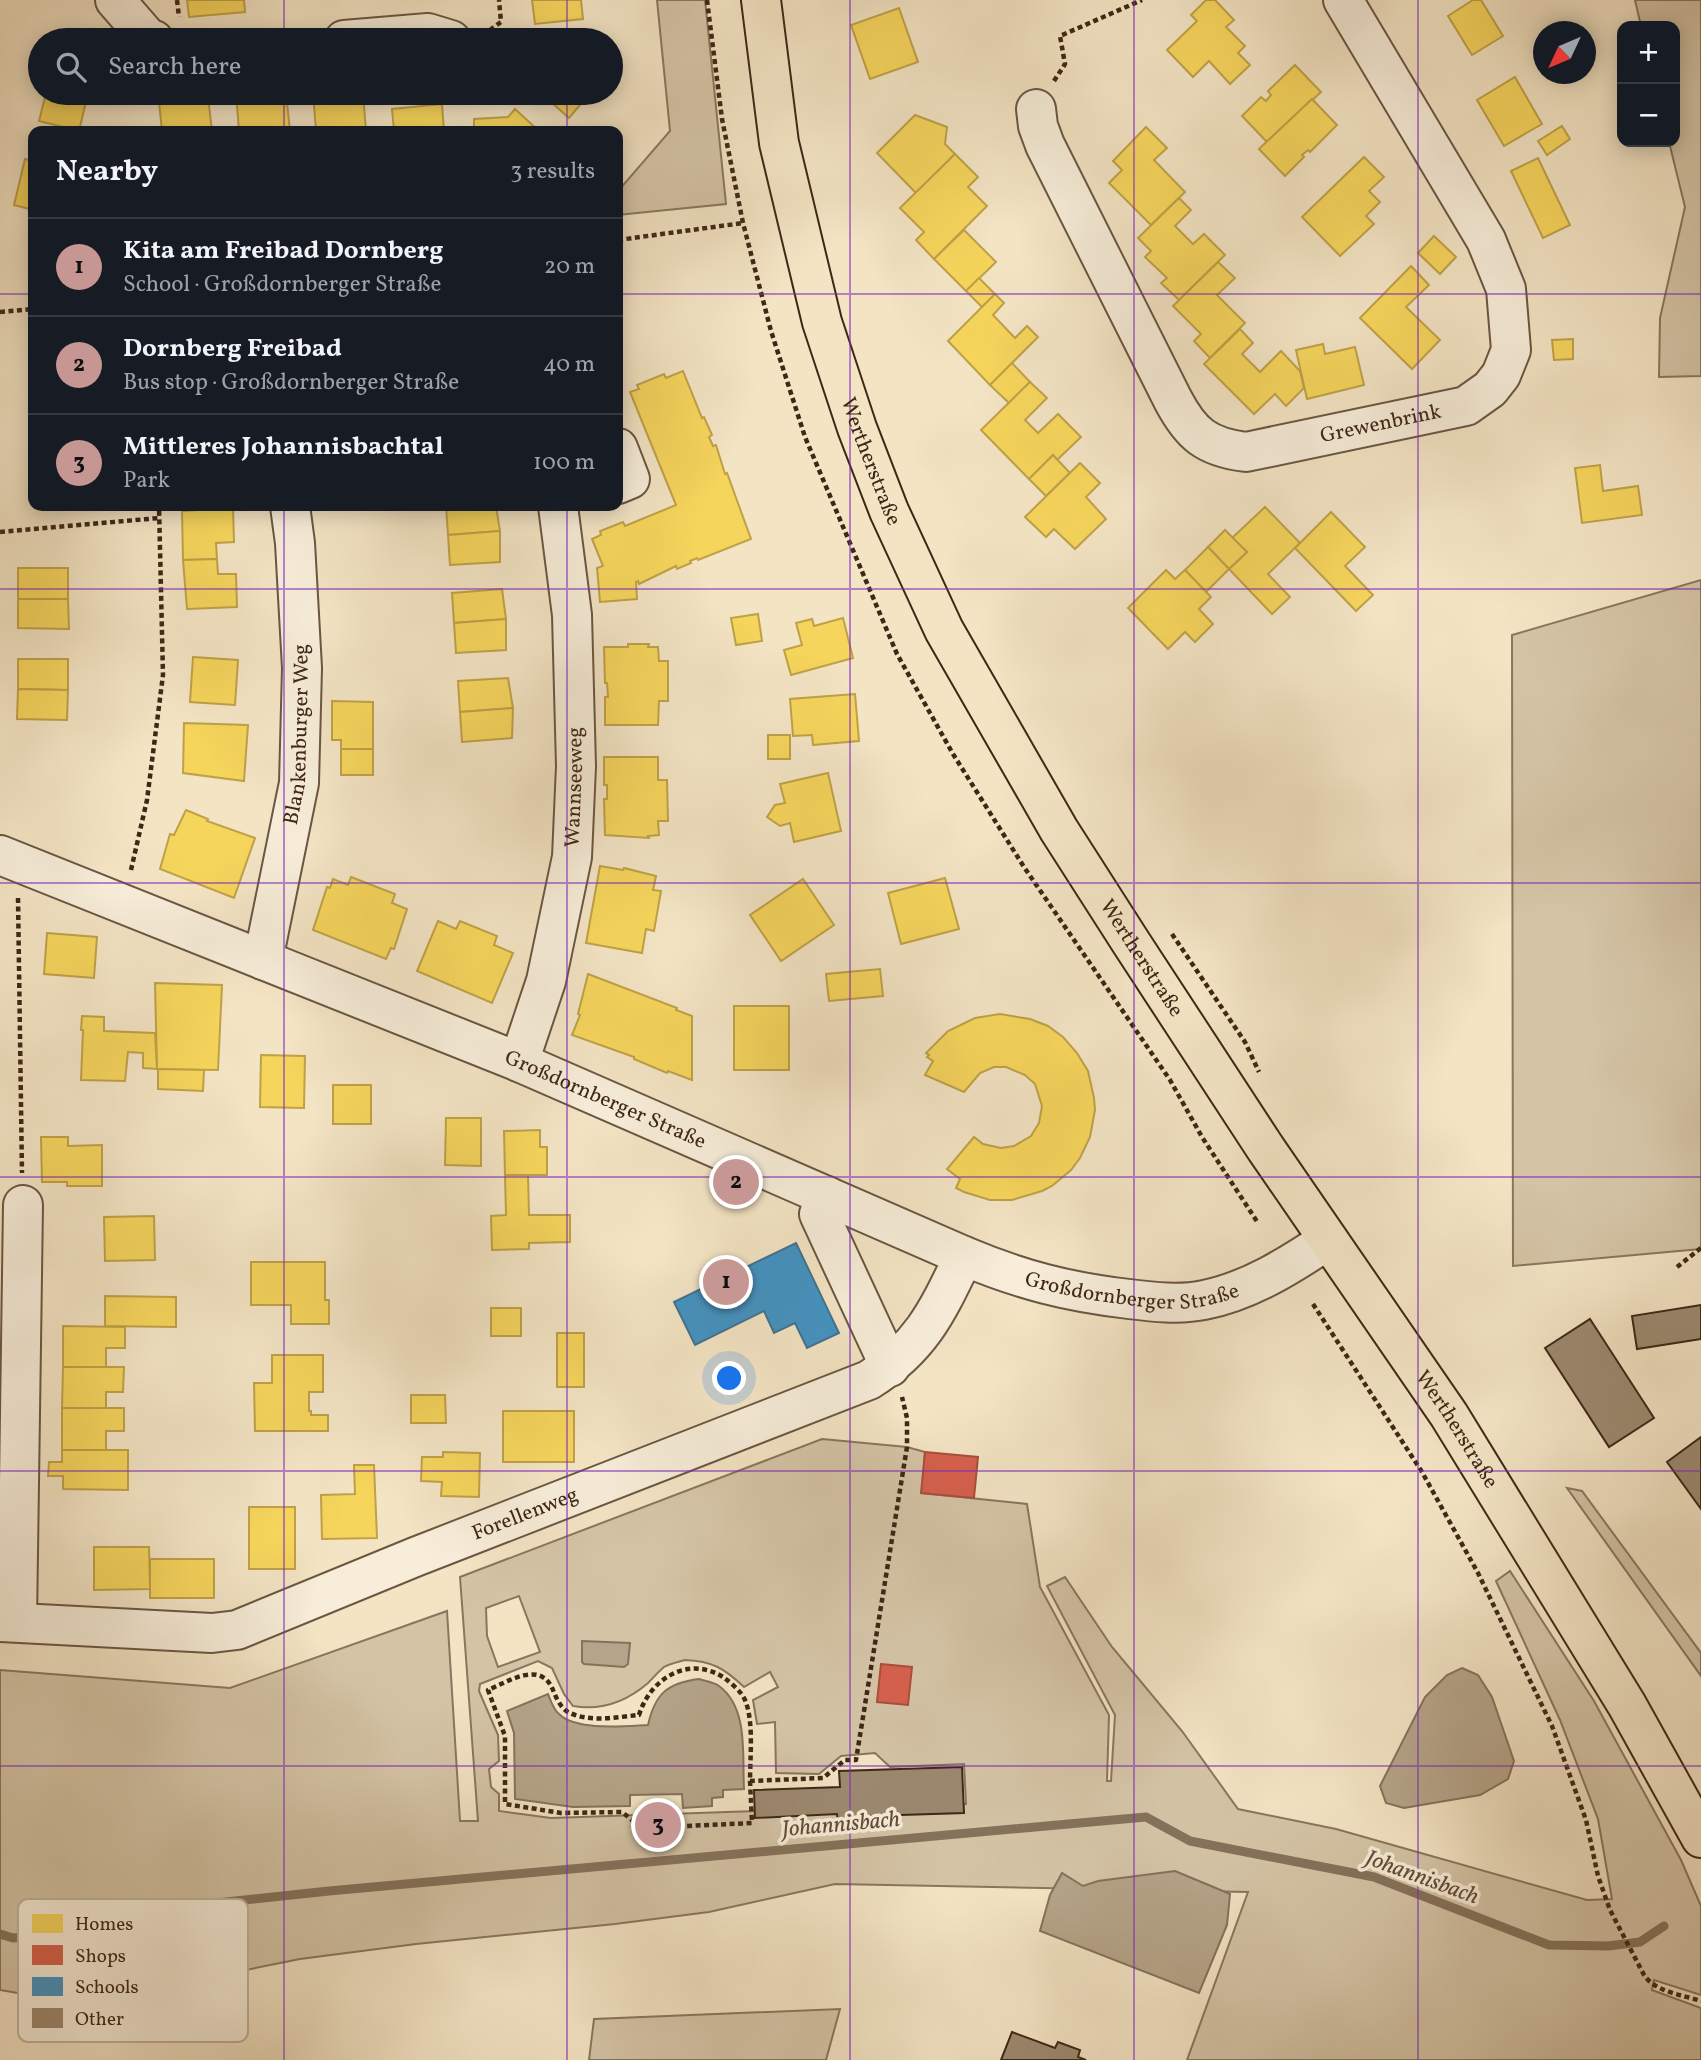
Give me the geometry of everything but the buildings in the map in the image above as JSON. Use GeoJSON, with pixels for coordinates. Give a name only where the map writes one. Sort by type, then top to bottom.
{"type":"FeatureCollection","features":[{"type":"Feature","properties":{"kind":"main road","name":"Wertherstraße"},"geometry":{"type":"LineString","coordinates":[[761,0],[779,143],[822,321],[857,428],[889,511],[950,641],[1059,830],[1197,1045],[1449,1415],[1627,1704],[1701,1838]]}},
{"type":"Feature","properties":{"kind":"street"},"geometry":{"type":"LineString","coordinates":[[116,0],[140,28]]}},
{"type":"Feature","properties":{"kind":"street","name":"Grewenbrink"},"geometry":{"type":"LineString","coordinates":[[1036,109],[1038,126],[1045,145],[1172,400],[1184,421],[1198,437],[1224,450],[1246,453],[1466,406],[1490,389],[1501,375],[1511,350],[1506,289],[1486,240],[1343,0]]}},
{"type":"Feature","properties":{"kind":"street"},"geometry":{"type":"LineString","coordinates":[[623,461],[630,479],[623,482]]}},
{"type":"Feature","properties":{"kind":"street","name":"Blankenburger Weg"},"geometry":{"type":"LineString","coordinates":[[263,960],[299,783],[302,668],[291,511]]}},
{"type":"Feature","properties":{"kind":"street","name":"Wannseeweg"},"geometry":{"type":"LineString","coordinates":[[519,1062],[546,981],[572,858],[576,766],[572,629],[560,511]]}},
{"type":"Feature","properties":{"kind":"street","name":"Großdornberger Straße"},"geometry":{"type":"LineString","coordinates":[[14,861],[519,1062],[964,1256],[1031,1282],[1098,1295],[1159,1302],[1203,1300],[1251,1285],[1289,1266],[1328,1240]]}},
{"type":"Feature","properties":{"kind":"street"},"geometry":{"type":"LineString","coordinates":[[827,1196],[819,1214],[890,1367]]}},
{"type":"Feature","properties":{"kind":"street","name":"Forellenweg"},"geometry":{"type":"LineString","coordinates":[[23,1205],[9,1622],[212,1633],[237,1630],[415,1557],[869,1380],[890,1367],[914,1345],[930,1322],[964,1256]]}},
{"type":"Feature","properties":{"kind":"path"},"geometry":{"type":"LineString","coordinates":[[493,28],[501,22],[499,0]]}},
{"type":"Feature","properties":{"kind":"path"},"geometry":{"type":"LineString","coordinates":[[1036,109],[1065,64],[1060,36],[1142,0]]}},
{"type":"Feature","properties":{"kind":"path"},"geometry":{"type":"LineString","coordinates":[[623,239],[743,223]]}},
{"type":"Feature","properties":{"kind":"path"},"geometry":{"type":"LineString","coordinates":[[0,312],[28,309]]}},
{"type":"Feature","properties":{"kind":"path"},"geometry":{"type":"LineString","coordinates":[[130,873],[147,800],[163,675],[159,511]]}},
{"type":"Feature","properties":{"kind":"path"},"geometry":{"type":"LineString","coordinates":[[0,533],[159,518]]}},
{"type":"Feature","properties":{"kind":"path"},"geometry":{"type":"LineString","coordinates":[[14,861],[18,898],[23,1205]]}},
{"type":"Feature","properties":{"kind":"path"},"geometry":{"type":"LineString","coordinates":[[1172,933],[1245,1042],[1262,1078]]}},
{"type":"Feature","properties":{"kind":"path"},"geometry":{"type":"LineString","coordinates":[[1677,1267],[1701,1248]]}},
{"type":"Feature","properties":{"kind":"path"},"geometry":{"type":"LineString","coordinates":[[1313,1304],[1422,1472],[1478,1573],[1552,1726],[1586,1820],[1598,1876],[1610,1910],[1644,1975],[1656,1987],[1701,2001]]}},
{"type":"Feature","properties":{"kind":"path"},"geometry":{"type":"LineString","coordinates":[[750,1781],[823,1778],[845,1760],[856,1760],[907,1447],[907,1418],[890,1367]]}},
{"type":"Feature","properties":{"kind":"path"},"geometry":{"type":"LineString","coordinates":[[690,1667],[712,1670],[744,1696],[749,1711],[750,1781],[752,1823],[642,1828],[622,1812],[561,1813],[505,1804],[505,1736],[488,1690],[519,1676],[543,1676],[567,1712],[585,1717],[607,1718],[639,1715],[643,1700],[672,1673],[690,1667]]}},
{"type":"Feature","properties":{"kind":"shaded area"},"geometry":{"type":"Polygon","coordinates":[[[657,0],[705,0],[726,204],[623,214],[623,185],[670,131],[657,0]]]}},
{"type":"Feature","properties":{"kind":"shaded area"},"geometry":{"type":"Polygon","coordinates":[[[1635,0],[1701,0],[1701,376],[1659,377],[1660,318],[1685,207],[1670,147],[1680,147],[1680,21],[1640,21],[1635,0]]]}},
{"type":"Feature","properties":{"kind":"shaded area"},"geometry":{"type":"Polygon","coordinates":[[[1701,580],[1701,1249],[1513,1266],[1512,635],[1701,580]]]}},
{"type":"Feature","properties":{"kind":"shaded area"},"geometry":{"type":"Polygon","coordinates":[[[822,1439],[907,1447],[925,1452],[922,1493],[1027,1504],[1040,1587],[1109,1715],[1107,1781],[1111,1781],[1115,1715],[1047,1586],[1065,1577],[1112,1647],[1182,1731],[1238,1809],[1336,1829],[1587,1900],[1612,1899],[1598,1819],[1560,1720],[1496,1581],[1510,1571],[1594,1701],[1681,1860],[1701,1906],[1701,1995],[1654,1980],[1652,1990],[1701,2008],[1701,2060],[1187,2060],[1248,1892],[835,1884],[709,1912],[416,1944],[300,1959],[248,1970],[248,1899],[18,1899],[18,1993],[0,1990],[0,1670],[230,1688],[447,1611],[460,1821],[478,1821],[460,1577],[822,1439]],[[519,1596],[486,1608],[487,1636],[498,1667],[540,1652],[519,1596]],[[685,1660],[671,1664],[664,1667],[640,1690],[613,1704],[594,1707],[573,1706],[552,1668],[538,1661],[480,1684],[479,1691],[498,1735],[499,1761],[489,1769],[491,1787],[499,1794],[499,1811],[551,1818],[966,1804],[964,1764],[890,1767],[875,1753],[841,1756],[819,1774],[776,1773],[775,1722],[757,1724],[753,1700],[778,1687],[770,1672],[744,1687],[717,1667],[685,1660]]]}},
{"type":"Feature","properties":{"kind":"shaded area"},"geometry":{"type":"Polygon","coordinates":[[[1567,1488],[1582,1491],[1701,1653],[1701,1676],[1567,1488]]]}},
{"type":"Feature","properties":{"kind":"shaded area"},"geometry":{"type":"Polygon","coordinates":[[[582,1641],[630,1643],[628,1664],[624,1667],[584,1664],[582,1641]]]}},
{"type":"Feature","properties":{"kind":"shaded area"},"geometry":{"type":"Polygon","coordinates":[[[1462,1668],[1478,1675],[1492,1697],[1514,1761],[1508,1779],[1480,1795],[1404,1808],[1386,1803],[1380,1786],[1425,1697],[1447,1675],[1462,1668]]]}},
{"type":"Feature","properties":{"kind":"shaded area"},"geometry":{"type":"Polygon","coordinates":[[[699,1679],[719,1686],[729,1695],[735,1707],[742,1733],[744,1789],[723,1790],[723,1797],[712,1798],[712,1806],[683,1808],[682,1794],[630,1795],[630,1806],[573,1807],[515,1799],[514,1733],[507,1711],[548,1694],[557,1712],[577,1723],[601,1726],[648,1725],[654,1705],[664,1692],[679,1684],[699,1679]]]}},
{"type":"Feature","properties":{"kind":"shaded area"},"geometry":{"type":"Polygon","coordinates":[[[1175,1871],[1230,1894],[1227,1925],[1199,1993],[1040,1931],[1050,1895],[1062,1873],[1083,1886],[1098,1881],[1175,1871]]]}},
{"type":"Feature","properties":{"kind":"shaded area"},"geometry":{"type":"Polygon","coordinates":[[[840,2009],[826,2060],[589,2060],[594,2019],[840,2009]]]}},
{"type":"Feature","properties":{"kind":"waterway","name":"Johannisbach"},"geometry":{"type":"LineString","coordinates":[[248,1900],[1146,1817],[1190,1841],[1374,1877],[1549,1945],[1608,1946],[1640,1942],[1664,1926]]}},
{"type":"Feature","properties":{"kind":"waterway","name":"Johannisbach"},"geometry":{"type":"LineString","coordinates":[[0,1934],[18,1938]]}},
{"type":"Feature","properties":{"kind":"place","name":"Dornberg Freibad"},"geometry":{"type":"Point","coordinates":[736,1182]}},
{"type":"Feature","properties":{"kind":"place","name":"Kita am Freibad Dornberg"},"geometry":{"type":"Point","coordinates":[726,1282]}},
{"type":"Feature","properties":{"kind":"place","name":"Mittleres Johannisbachtal"},"geometry":{"type":"Point","coordinates":[658,1825]}}]}
